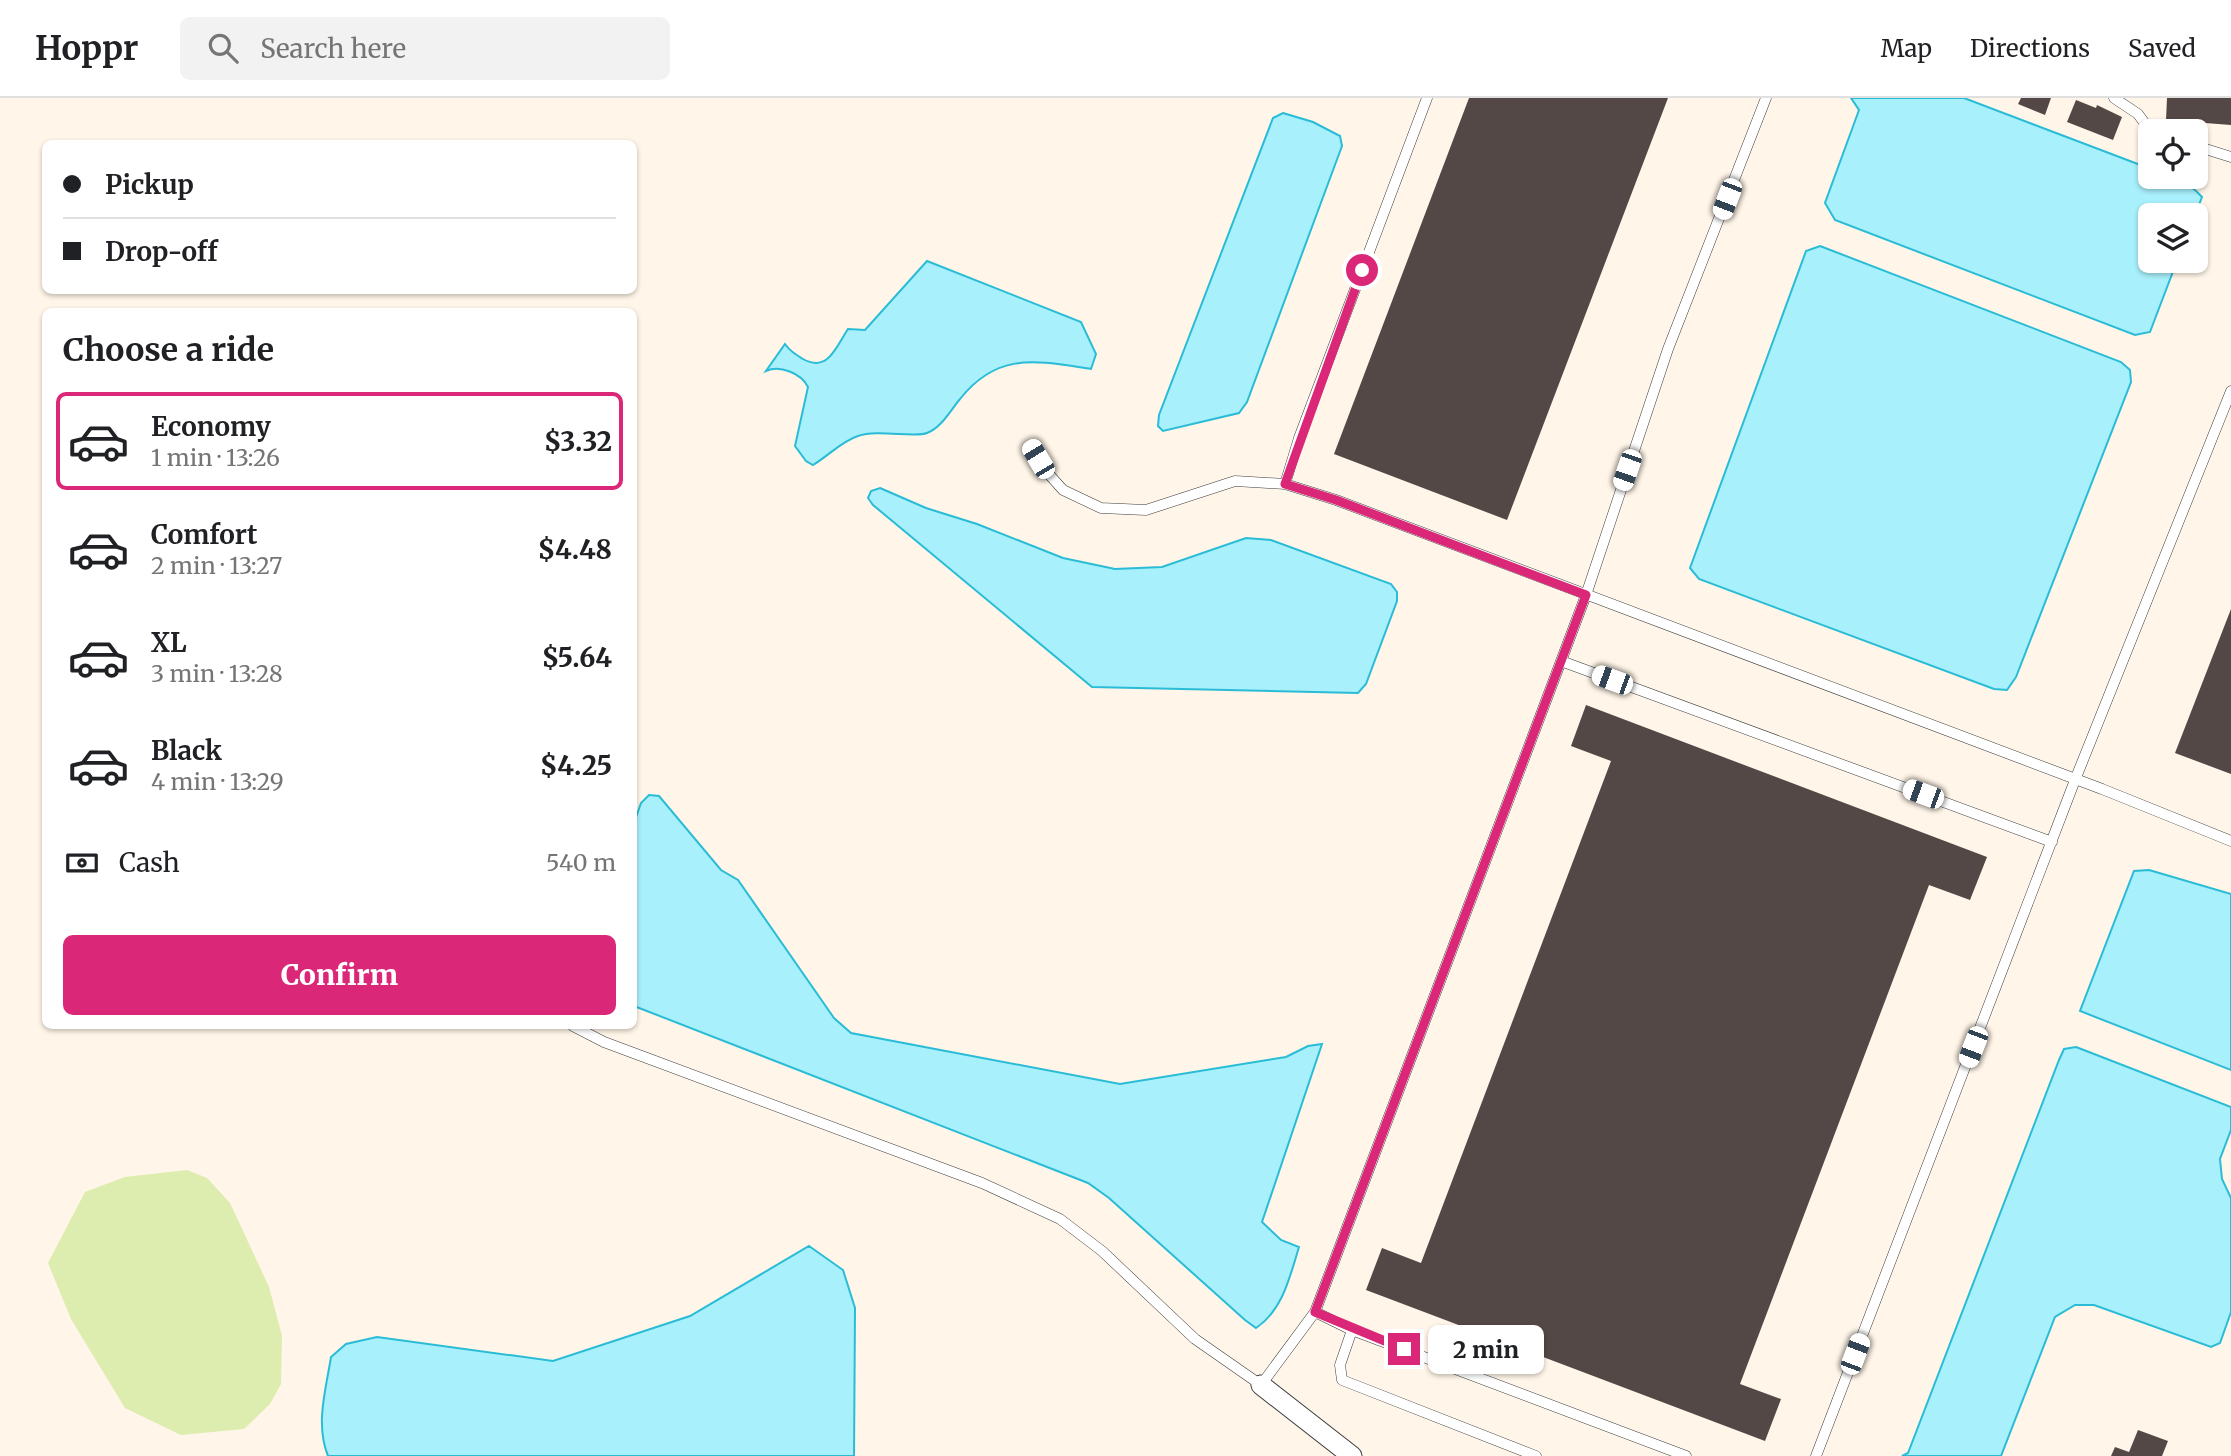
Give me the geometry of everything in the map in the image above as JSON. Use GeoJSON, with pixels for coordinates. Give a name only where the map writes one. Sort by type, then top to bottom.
{"type":"FeatureCollection","features":[{"type":"Feature","properties":{"kind":"street"},"geometry":{"type":"LineString","coordinates":[[1261,1385],[1352,1456]]}},
{"type":"Feature","properties":{"kind":"lane"},"geometry":{"type":"LineString","coordinates":[[1285,484],[1303,426],[1427,98]]}},
{"type":"Feature","properties":{"kind":"lane"},"geometry":{"type":"LineString","coordinates":[[579,1029],[604,1042],[982,1183],[1060,1219],[1102,1251],[1195,1339],[1261,1385],[1315,1312],[1586,595],[1668,349],[1766,98]]}},
{"type":"Feature","properties":{"kind":"lane"},"geometry":{"type":"LineString","coordinates":[[2114,98],[2142,119]]}},
{"type":"Feature","properties":{"kind":"lane"},"geometry":{"type":"LineString","coordinates":[[2208,150],[2231,157]]}},
{"type":"Feature","properties":{"kind":"lane"},"geometry":{"type":"LineString","coordinates":[[1816,1456],[2076,780],[2231,391]]}},
{"type":"Feature","properties":{"kind":"lane"},"geometry":{"type":"LineString","coordinates":[[1031,447],[1063,490],[1101,508],[1146,510],[1235,481],[1285,484],[1336,500],[2231,841]]}},
{"type":"Feature","properties":{"kind":"lane"},"geometry":{"type":"LineString","coordinates":[[1561,661],[2052,842]]}},
{"type":"Feature","properties":{"kind":"lane"},"geometry":{"type":"LineString","coordinates":[[1315,1312],[1352,1330],[1686,1456]]}},
{"type":"Feature","properties":{"kind":"lane"},"geometry":{"type":"LineString","coordinates":[[1352,1330],[1340,1365],[1342,1380],[1536,1456]]}},
{"type":"Feature","properties":{"kind":"green space"},"geometry":{"type":"Polygon","coordinates":[[[187,1170],[207,1178],[230,1203],[269,1287],[282,1336],[281,1384],[270,1404],[244,1429],[181,1435],[125,1408],[71,1319],[48,1263],[85,1192],[125,1177],[187,1170]]]}},
{"type":"Feature","properties":{"kind":"water"},"geometry":{"type":"Polygon","coordinates":[[[1851,98],[1964,98],[2138,164],[2138,189],[2193,189],[2202,197],[2200,203],[2138,203],[2138,273],[2172,273],[2150,332],[2135,335],[1835,220],[1825,203],[1859,110],[1851,98]]]}},
{"type":"Feature","properties":{"kind":"water"},"geometry":{"type":"Polygon","coordinates":[[[1283,113],[1313,122],[1340,136],[1342,146],[1247,402],[1239,413],[1163,431],[1158,426],[1159,415],[1273,118],[1283,113]]]}},
{"type":"Feature","properties":{"kind":"water"},"geometry":{"type":"Polygon","coordinates":[[[1820,246],[2121,362],[2130,370],[2131,382],[2016,677],[2007,690],[1994,689],[1699,579],[1690,568],[1806,251],[1820,246]]]}},
{"type":"Feature","properties":{"kind":"water"},"geometry":{"type":"Polygon","coordinates":[[[927,261],[1081,322],[1096,354],[1091,369],[1036,362],[1004,366],[974,384],[932,431],[921,434],[866,434],[846,441],[813,465],[806,461],[795,446],[808,387],[790,372],[777,369],[766,371],[785,344],[803,359],[819,363],[825,360],[848,329],[865,330],[927,261]]]}},
{"type":"Feature","properties":{"kind":"water"},"geometry":{"type":"Polygon","coordinates":[[[880,488],[926,508],[977,524],[1063,558],[1115,569],[1162,567],[1246,538],[1271,540],[1391,584],[1397,592],[1397,601],[1366,684],[1358,693],[1092,687],[873,505],[868,498],[871,491],[880,488]]]}},
{"type":"Feature","properties":{"kind":"water"},"geometry":{"type":"Polygon","coordinates":[[[649,795],[659,796],[721,870],[738,880],[834,1018],[851,1033],[1120,1084],[1286,1057],[1308,1046],[1322,1044],[1262,1222],[1281,1240],[1299,1247],[1289,1281],[1273,1312],[1256,1328],[1109,1198],[1088,1183],[637,1007],[637,814],[641,803],[649,795]]]}},
{"type":"Feature","properties":{"kind":"water"},"geometry":{"type":"Polygon","coordinates":[[[2149,870],[2231,894],[2231,1070],[2080,1011],[2134,871],[2149,870]]]}},
{"type":"Feature","properties":{"kind":"water"},"geometry":{"type":"Polygon","coordinates":[[[2076,1047],[2231,1107],[2231,1130],[2220,1159],[2222,1179],[2231,1198],[2231,1312],[2220,1343],[2211,1347],[2094,1305],[2075,1305],[2055,1317],[2001,1456],[1902,1456],[1908,1453],[2059,1060],[2064,1049],[2076,1047]]]}},
{"type":"Feature","properties":{"kind":"water"},"geometry":{"type":"Polygon","coordinates":[[[809,1246],[843,1270],[855,1308],[854,1456],[328,1456],[322,1432],[324,1394],[331,1357],[346,1344],[377,1337],[553,1361],[690,1316],[809,1246]]]}},
{"type":"Feature","properties":{"kind":"building"},"geometry":{"type":"Polygon","coordinates":[[[1469,98],[1668,98],[1507,520],[1334,454],[1469,98]]]}},
{"type":"Feature","properties":{"kind":"building"},"geometry":{"type":"Polygon","coordinates":[[[2021,98],[2051,98],[2045,115],[2018,104],[2021,98]]]}},
{"type":"Feature","properties":{"kind":"building"},"geometry":{"type":"Polygon","coordinates":[[[2167,98],[2231,98],[2231,125],[2208,123],[2208,119],[2166,119],[2167,98]]]}},
{"type":"Feature","properties":{"kind":"building"},"geometry":{"type":"Polygon","coordinates":[[[2076,100],[2096,108],[2097,105],[2122,117],[2113,140],[2067,122],[2076,100]]]}},
{"type":"Feature","properties":{"kind":"building"},"geometry":{"type":"Polygon","coordinates":[[[2231,609],[2231,774],[2175,753],[2231,609]]]}},
{"type":"Feature","properties":{"kind":"building"},"geometry":{"type":"Polygon","coordinates":[[[1586,705],[1987,857],[1970,900],[1929,885],[1740,1384],[1781,1399],[1765,1441],[1366,1290],[1382,1248],[1421,1263],[1611,761],[1571,746],[1586,705]]]}},
{"type":"Feature","properties":{"kind":"building"},"geometry":{"type":"Polygon","coordinates":[[[2138,1430],[2168,1441],[2162,1456],[2111,1456],[2115,1447],[2129,1452],[2138,1430]]]}},
{"type":"Feature","properties":{"kind":"route"},"geometry":{"type":"LineString","coordinates":[[1362,270],[1299,438],[1285,484],[1336,500],[1586,595],[1315,1312],[1352,1330],[1404,1349]]}}]}
